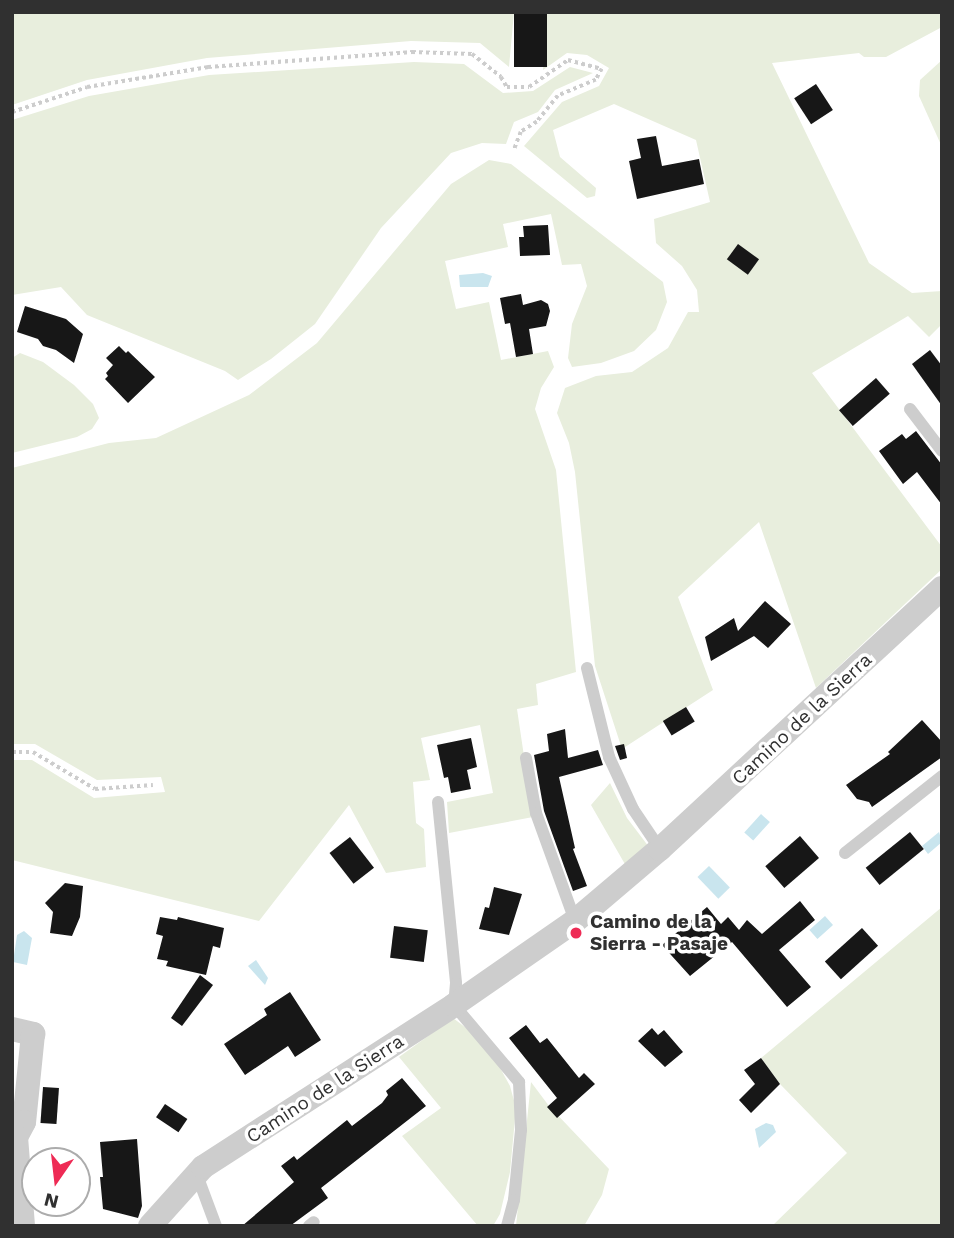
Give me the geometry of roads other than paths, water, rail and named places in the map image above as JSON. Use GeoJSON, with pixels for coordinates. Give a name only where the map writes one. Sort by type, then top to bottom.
{"type":"FeatureCollection","features":[{"type":"Feature","properties":{"kind":"street","name":"Camino de la Sierra"},"geometry":{"type":"LineString","coordinates":[[149,1226],[203,1167],[454,1005],[575,921],[660,849],[942,588]]}},
{"type":"Feature","properties":{"kind":"street"},"geometry":{"type":"LineString","coordinates":[[22,1032],[24,1122],[14,1136],[23,1226]]}},
{"type":"Feature","properties":{"kind":"lane"},"geometry":{"type":"LineString","coordinates":[[910,409],[942,451]]}},
{"type":"Feature","properties":{"kind":"lane"},"geometry":{"type":"LineString","coordinates":[[587,668],[609,757],[633,809],[660,849]]}},
{"type":"Feature","properties":{"kind":"lane"},"geometry":{"type":"LineString","coordinates":[[526,758],[536,813],[575,921]]}},
{"type":"Feature","properties":{"kind":"lane"},"geometry":{"type":"LineString","coordinates":[[845,853],[942,776]]}},
{"type":"Feature","properties":{"kind":"lane"},"geometry":{"type":"LineString","coordinates":[[438,802],[456,983],[454,1005],[519,1082],[521,1130],[514,1199],[508,1226]]}},
{"type":"Feature","properties":{"kind":"lane"},"geometry":{"type":"LineString","coordinates":[[197,1175],[216,1226]]}},
{"type":"Feature","properties":{"kind":"water"},"geometry":{"type":"Polygon","coordinates":[[[483,273],[492,276],[488,287],[460,287],[459,275],[483,273]]]}},
{"type":"Feature","properties":{"kind":"water"},"geometry":{"type":"Polygon","coordinates":[[[761,814],[770,822],[753,841],[744,833],[761,814]]]}},
{"type":"Feature","properties":{"kind":"water"},"geometry":{"type":"Polygon","coordinates":[[[939,832],[942,842],[928,854],[922,846],[939,832]]]}},
{"type":"Feature","properties":{"kind":"water"},"geometry":{"type":"Polygon","coordinates":[[[709,866],[730,888],[718,899],[697,877],[709,866]]]}},
{"type":"Feature","properties":{"kind":"water"},"geometry":{"type":"Polygon","coordinates":[[[825,916],[833,925],[817,939],[809,930],[825,916]]]}},
{"type":"Feature","properties":{"kind":"water"},"geometry":{"type":"Polygon","coordinates":[[[24,931],[32,938],[27,965],[13,962],[17,935],[24,931]]]}},
{"type":"Feature","properties":{"kind":"water"},"geometry":{"type":"Polygon","coordinates":[[[256,960],[268,978],[265,985],[248,966],[256,960]]]}},
{"type":"Feature","properties":{"kind":"water"},"geometry":{"type":"Polygon","coordinates":[[[766,1123],[773,1125],[776,1132],[759,1148],[755,1129],[766,1123]]]}},
{"type":"Feature","properties":{"kind":"place","name":"Camino de la Sierra - Pasaje"},"geometry":{"type":"Point","coordinates":[576,933]}}]}
